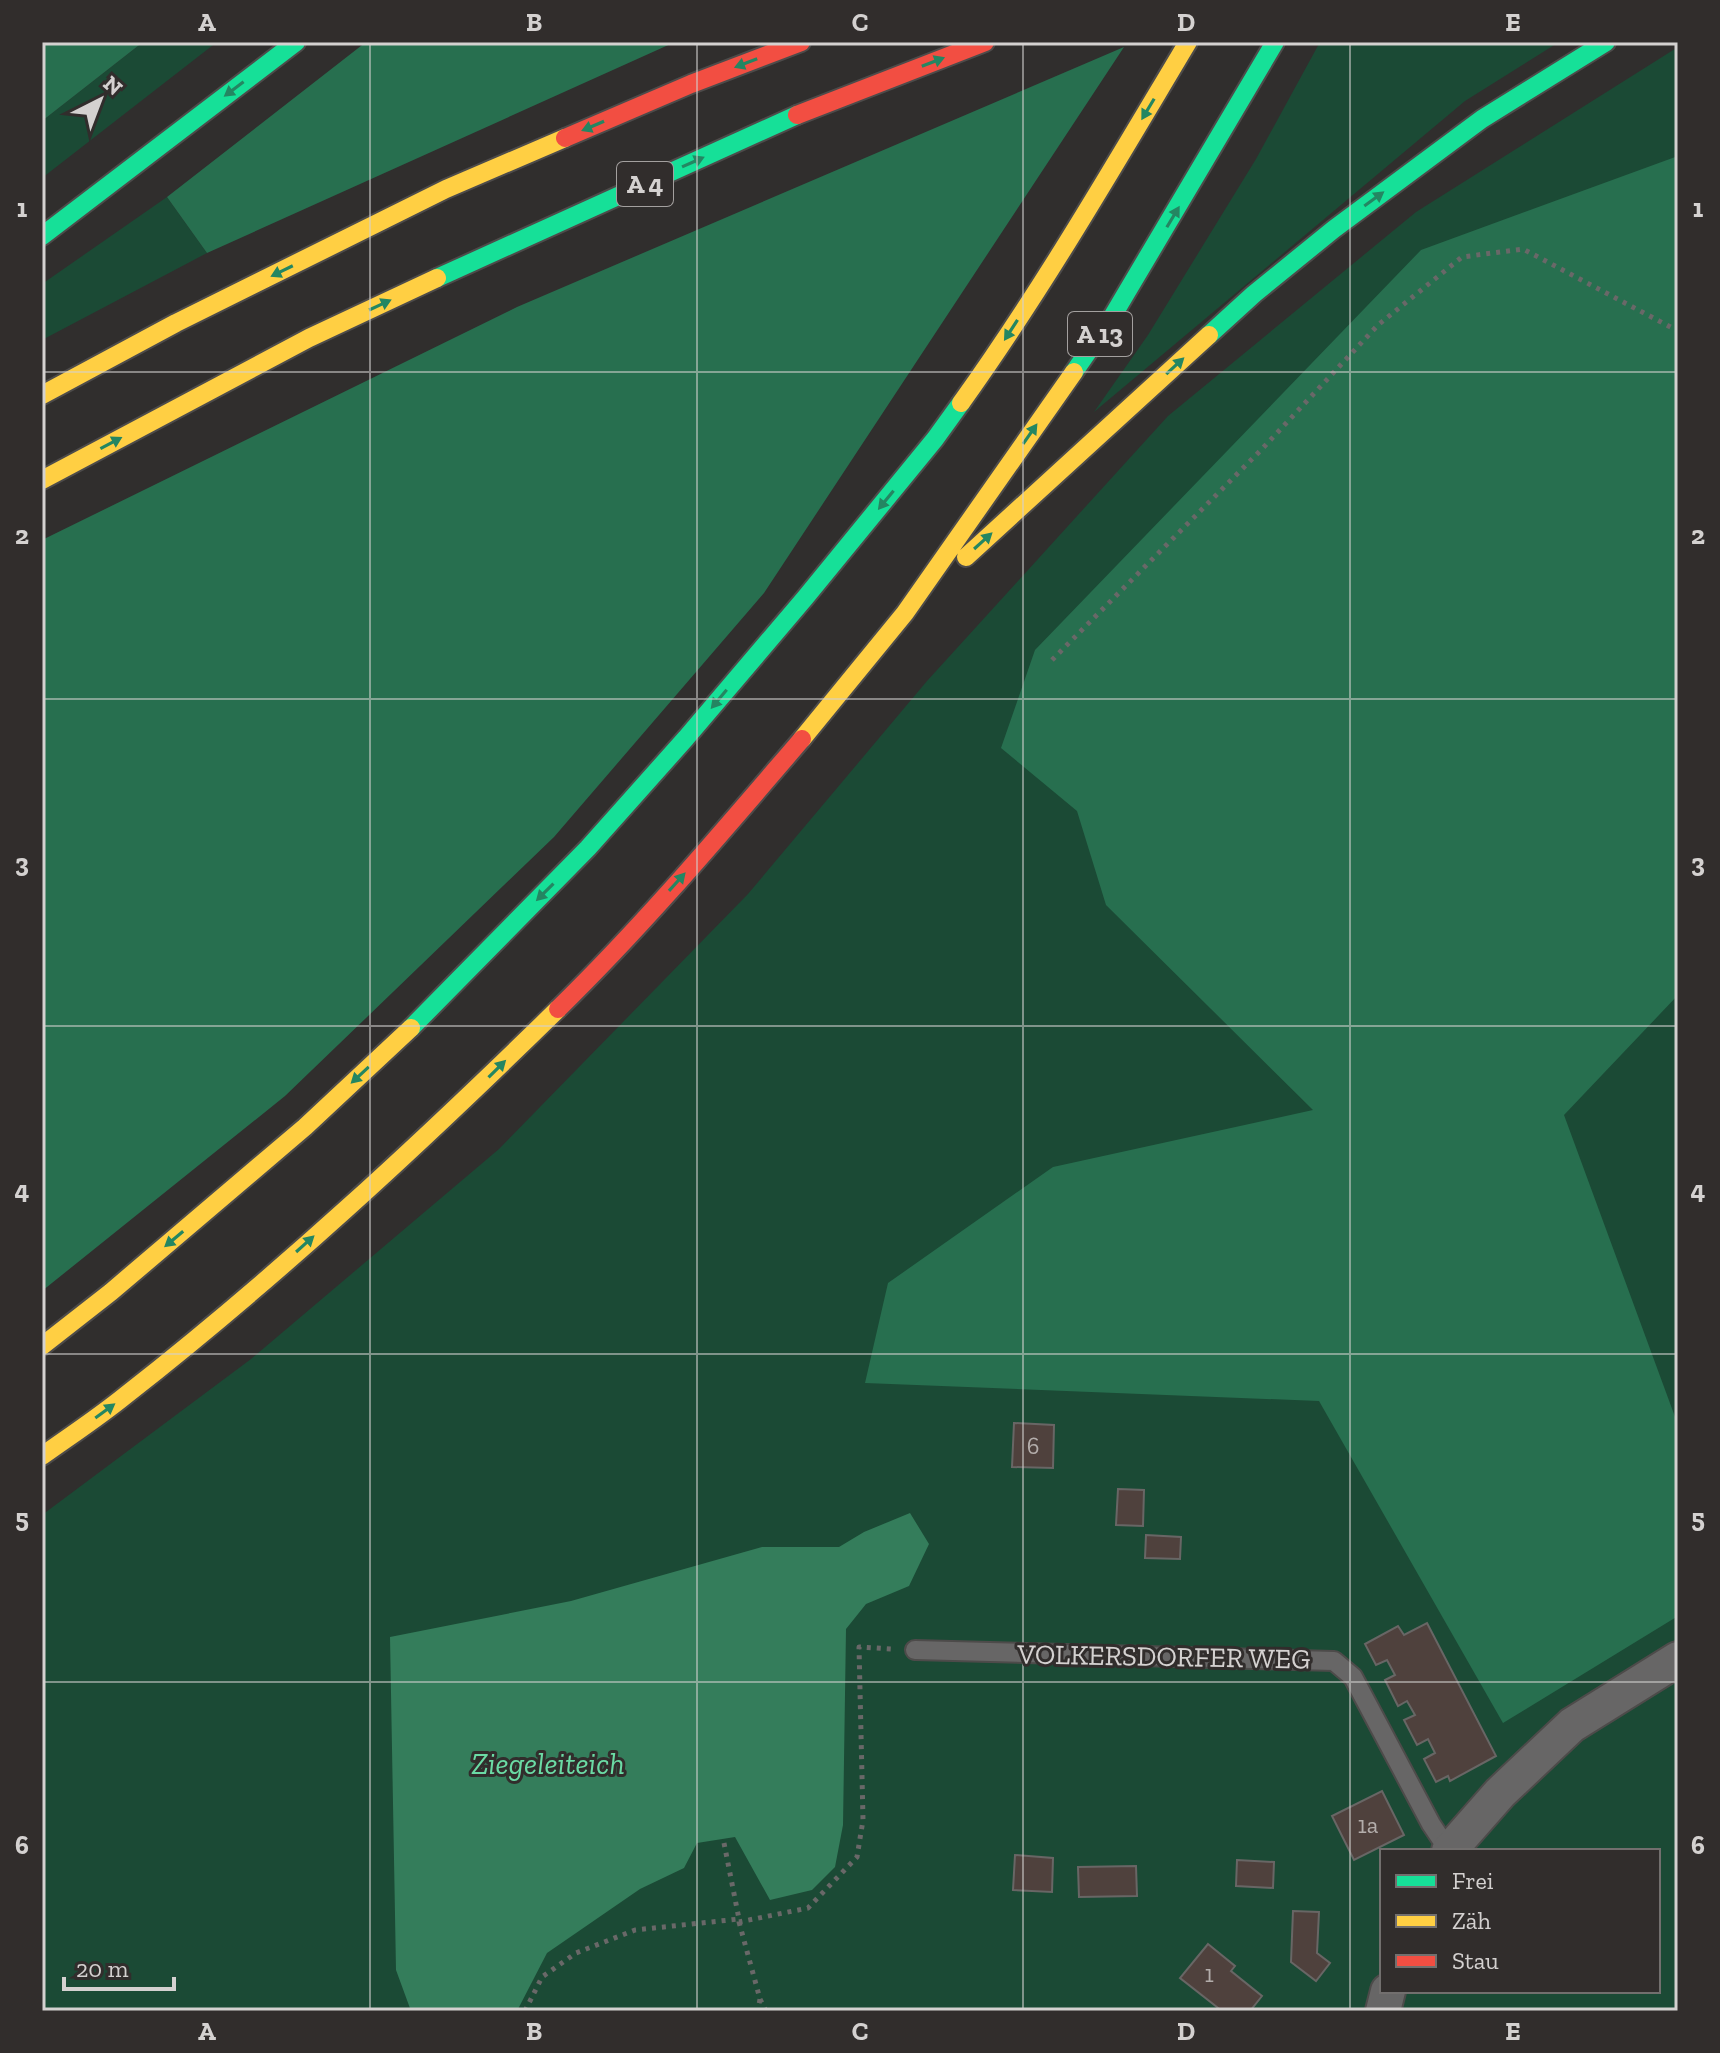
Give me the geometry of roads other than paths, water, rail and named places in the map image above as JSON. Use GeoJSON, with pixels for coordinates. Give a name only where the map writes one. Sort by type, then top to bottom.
{"type":"FeatureCollection","features":[{"type":"Feature","properties":{"kind":"highway"},"geometry":{"type":"LineString","coordinates":[[42,236],[296,42]]}},
{"type":"Feature","properties":{"kind":"highway"},"geometry":{"type":"LineString","coordinates":[[42,395],[176,323],[446,189],[691,84],[801,42]]}},
{"type":"Feature","properties":{"kind":"highway","name":"A 4"},"geometry":{"type":"LineString","coordinates":[[42,480],[309,338],[453,270],[822,104],[985,42]]}},
{"type":"Feature","properties":{"kind":"highway"},"geometry":{"type":"LineString","coordinates":[[42,1346],[233,1189],[370,1066],[588,848],[686,738],[935,439],[996,354],[1049,272],[1188,42]]}},
{"type":"Feature","properties":{"kind":"highway","name":"A 13"},"geometry":{"type":"LineString","coordinates":[[905,613],[1112,317],[1275,42]]}},
{"type":"Feature","properties":{"kind":"highway"},"geometry":{"type":"LineString","coordinates":[[42,1456],[124,1397],[237,1305],[447,1118],[621,944],[742,809],[905,613],[1254,294],[1322,238],[1482,119],[1606,42]]}},
{"type":"Feature","properties":{"kind":"street","name":"VOLKERSDORFER WEG"},"geometry":{"type":"LineString","coordinates":[[1451,1849],[1500,1793],[1572,1725],[1678,1659]]}},
{"type":"Feature","properties":{"kind":"lane","name":"VOLKERSDORFER WEG"},"geometry":{"type":"LineString","coordinates":[[915,1650],[1334,1661],[1353,1677],[1431,1824],[1448,1849]]}},
{"type":"Feature","properties":{"kind":"water","name":"Ziegeleiteich"},"geometry":{"type":"Polygon","coordinates":[[[910,1513],[929,1544],[909,1586],[866,1604],[846,1629],[843,1825],[835,1867],[812,1890],[770,1900],[735,1837],[697,1843],[684,1868],[640,1889],[547,1953],[517,2011],[411,2011],[396,1970],[390,1637],[571,1601],[762,1547],[839,1547],[864,1532],[910,1513]]]}}]}
